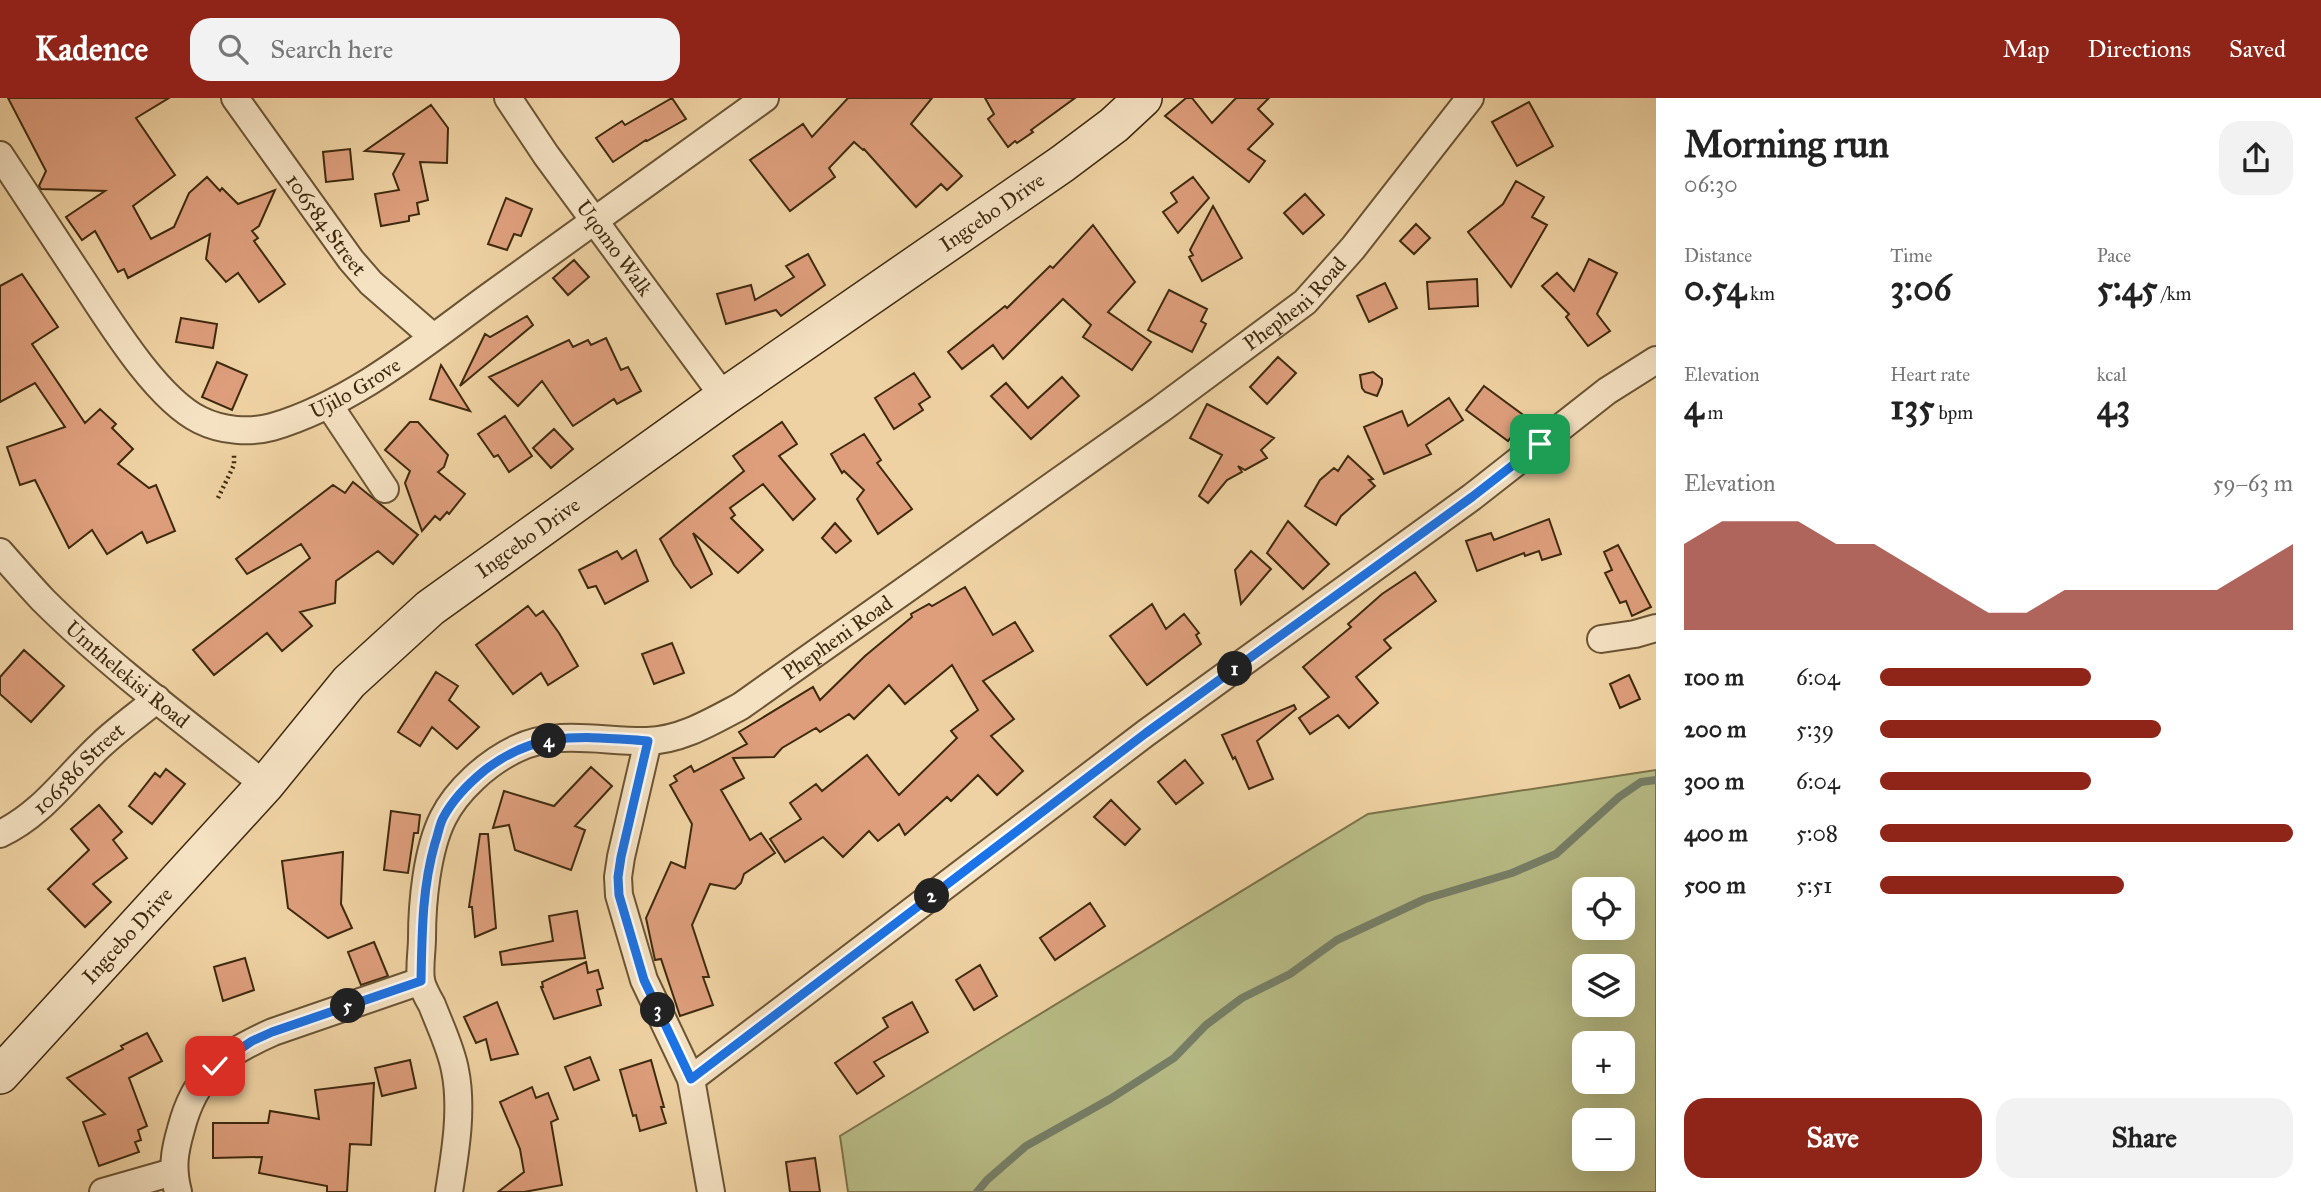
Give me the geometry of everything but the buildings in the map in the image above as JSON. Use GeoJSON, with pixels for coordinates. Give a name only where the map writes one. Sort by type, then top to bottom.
{"type":"FeatureCollection","features":[{"type":"Feature","properties":{"kind":"main road","name":"Ingcebo Drive"},"geometry":{"type":"LineString","coordinates":[[0,1075],[265,785],[349,682],[430,608],[724,397],[1062,164],[1114,125],[1143,98]]}},
{"type":"Feature","properties":{"kind":"street","name":"106584 Street"},"geometry":{"type":"LineString","coordinates":[[235,98],[351,260],[371,283],[433,337]]}},
{"type":"Feature","properties":{"kind":"street","name":"Uqomo Walk"},"geometry":{"type":"LineString","coordinates":[[508,98],[546,155],[724,397]]}},
{"type":"Feature","properties":{"kind":"street","name":"Ujilo Grove"},"geometry":{"type":"LineString","coordinates":[[0,155],[116,331],[158,385],[199,420],[218,427],[248,431],[272,427],[347,396],[765,98]]}},
{"type":"Feature","properties":{"kind":"street","name":"Phepheni Road"},"geometry":{"type":"LineString","coordinates":[[449,1192],[458,1108],[455,1070],[421,981],[422,917],[429,866],[443,819],[457,797],[476,777],[518,748],[552,740],[585,737],[648,741],[681,736],[741,706],[1161,409],[1305,302],[1353,248],[1470,98]]}},
{"type":"Feature","properties":{"kind":"street"},"geometry":{"type":"LineString","coordinates":[[691,1079],[1146,733],[1472,497],[1607,391],[1656,360]]}},
{"type":"Feature","properties":{"kind":"street"},"geometry":{"type":"LineString","coordinates":[[329,405],[385,489]]}},
{"type":"Feature","properties":{"kind":"street","name":"Umthelekisi Road"},"geometry":{"type":"LineString","coordinates":[[0,552],[44,600],[157,699],[265,785]]}},
{"type":"Feature","properties":{"kind":"street"},"geometry":{"type":"LineString","coordinates":[[1601,639],[1656,628]]}},
{"type":"Feature","properties":{"kind":"street","name":"106586 Street"},"geometry":{"type":"LineString","coordinates":[[0,834],[17,826],[35,811],[101,744],[157,699]]}},
{"type":"Feature","properties":{"kind":"street"},"geometry":{"type":"LineString","coordinates":[[648,741],[621,857],[619,895],[644,980],[691,1079],[711,1192]]}},
{"type":"Feature","properties":{"kind":"street"},"geometry":{"type":"LineString","coordinates":[[103,1192],[175,1182],[186,1107],[198,1084],[229,1055],[272,1032],[421,981]]}},
{"type":"Feature","properties":{"kind":"path"},"geometry":{"type":"LineString","coordinates":[[218,498],[234,465],[235,429]]}},
{"type":"Feature","properties":{"kind":"green space"},"geometry":{"type":"Polygon","coordinates":[[[1656,770],[1656,1192],[848,1192],[840,1136],[1368,814],[1656,770]]]}},
{"type":"Feature","properties":{"kind":"waterway"},"geometry":{"type":"LineString","coordinates":[[977,1192],[1026,1146],[1110,1099],[1174,1058],[1206,1025],[1242,998],[1290,974],[1337,940],[1425,899],[1512,873],[1556,854],[1619,797],[1641,782],[1656,780]]}},
{"type":"Feature","properties":{"kind":"route"},"geometry":{"type":"LineString","coordinates":[[215,1066],[252,1041],[272,1032],[421,981],[422,917],[429,866],[443,819],[457,797],[476,777],[518,748],[552,740],[585,737],[648,741],[621,857],[619,895],[644,980],[691,1079],[1146,733],[1472,497],[1540,444]]}}]}
